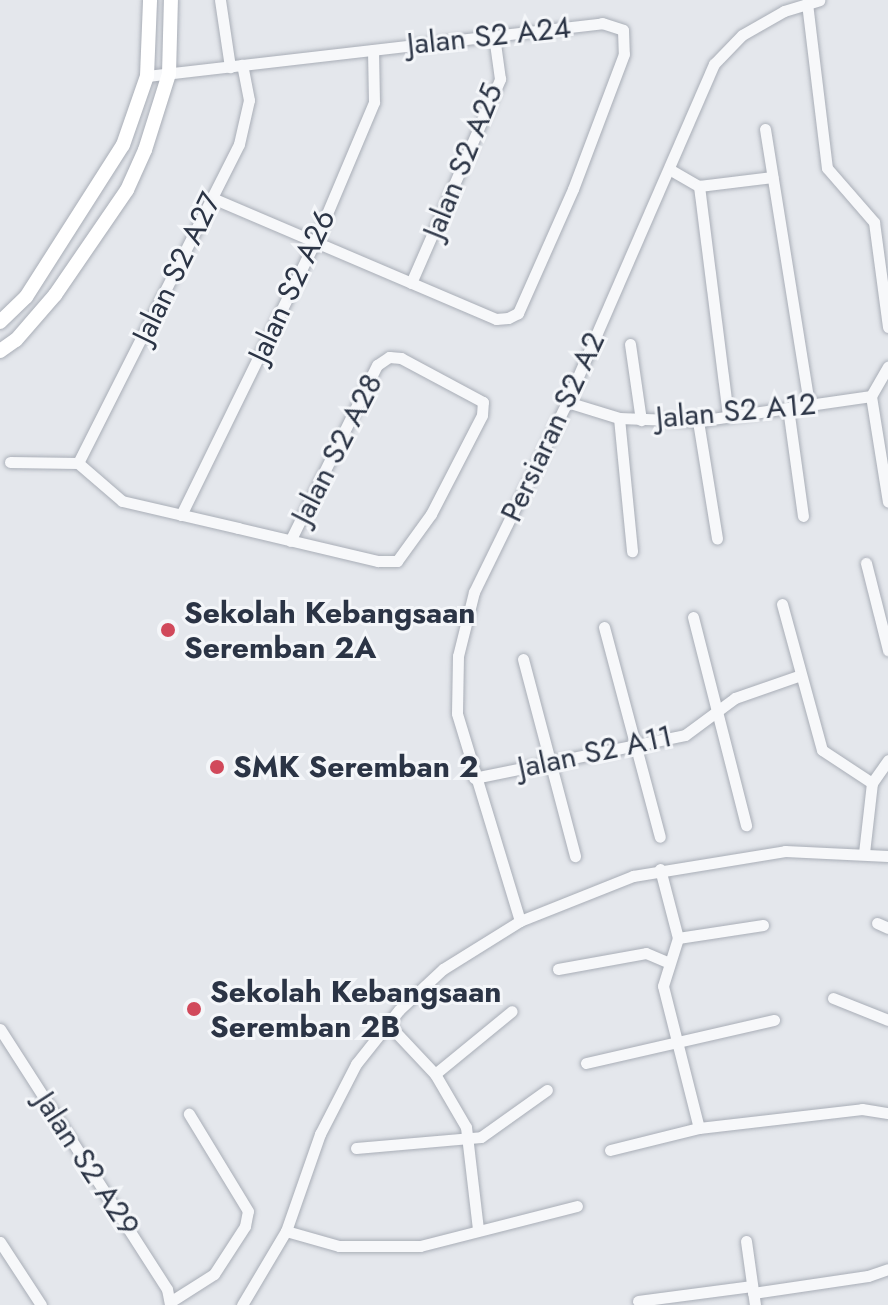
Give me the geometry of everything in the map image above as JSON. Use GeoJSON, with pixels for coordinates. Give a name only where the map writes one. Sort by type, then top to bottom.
{"type":"FeatureCollection","features":[{"type":"Feature","properties":{"kind":"main road"},"geometry":{"type":"LineString","coordinates":[[0,322],[26,297],[107,177],[147,76],[150,0]]}},
{"type":"Feature","properties":{"kind":"main road"},"geometry":{"type":"LineString","coordinates":[[0,351],[16,340],[55,295],[127,190],[145,150],[169,74],[171,0]]}},
{"type":"Feature","properties":{"kind":"street","name":"Jalan S2 A27"},"geometry":{"type":"LineString","coordinates":[[78,463],[212,198],[246,119],[220,0]]}},
{"type":"Feature","properties":{"kind":"street","name":"Persiaran S2 A2"},"geometry":{"type":"LineString","coordinates":[[520,921],[474,778],[457,713],[458,656],[471,605],[567,402],[714,64],[742,35],[813,2]]}},
{"type":"Feature","properties":{"kind":"street"},"geometry":{"type":"LineString","coordinates":[[813,2],[827,168],[874,222],[888,327]]}},
{"type":"Feature","properties":{"kind":"street","name":"Jalan S2 A24"},"geometry":{"type":"LineString","coordinates":[[147,76],[602,23],[623,30],[624,54],[573,189],[518,313],[496,319],[411,283]]}},
{"type":"Feature","properties":{"kind":"street","name":"Jalan S2 A25"},"geometry":{"type":"LineString","coordinates":[[411,283],[500,79],[494,36]]}},
{"type":"Feature","properties":{"kind":"street","name":"Jalan S2 A26"},"geometry":{"type":"LineString","coordinates":[[181,515],[315,242],[374,102],[373,50]]}},
{"type":"Feature","properties":{"kind":"street"},"geometry":{"type":"LineString","coordinates":[[765,129],[809,404]]}},
{"type":"Feature","properties":{"kind":"street"},"geometry":{"type":"LineString","coordinates":[[669,169],[699,186],[772,177]]}},
{"type":"Feature","properties":{"kind":"street"},"geometry":{"type":"LineString","coordinates":[[699,186],[728,416]]}},
{"type":"Feature","properties":{"kind":"street"},"geometry":{"type":"LineString","coordinates":[[212,198],[411,283]]}},
{"type":"Feature","properties":{"kind":"street"},"geometry":{"type":"LineString","coordinates":[[630,344],[641,420]]}},
{"type":"Feature","properties":{"kind":"street","name":"Jalan S2 A28"},"geometry":{"type":"LineString","coordinates":[[389,357],[401,358],[473,393],[483,402],[482,415],[431,514],[397,561],[290,541],[377,365],[389,357]]}},
{"type":"Feature","properties":{"kind":"street"},"geometry":{"type":"LineString","coordinates":[[888,366],[871,396],[888,502]]}},
{"type":"Feature","properties":{"kind":"street","name":"Jalan S2 A12"},"geometry":{"type":"LineString","coordinates":[[567,402],[619,418],[698,421],[871,396]]}},
{"type":"Feature","properties":{"kind":"street"},"geometry":{"type":"LineString","coordinates":[[788,408],[803,516]]}},
{"type":"Feature","properties":{"kind":"street"},"geometry":{"type":"LineString","coordinates":[[619,418],[632,551]]}},
{"type":"Feature","properties":{"kind":"street"},"geometry":{"type":"LineString","coordinates":[[698,421],[717,538]]}},
{"type":"Feature","properties":{"kind":"street"},"geometry":{"type":"LineString","coordinates":[[10,462],[78,463],[122,501],[290,541]]}},
{"type":"Feature","properties":{"kind":"street"},"geometry":{"type":"LineString","coordinates":[[866,563],[888,650]]}},
{"type":"Feature","properties":{"kind":"street"},"geometry":{"type":"LineString","coordinates":[[782,604],[798,676],[822,750],[872,783]]}},
{"type":"Feature","properties":{"kind":"street"},"geometry":{"type":"LineString","coordinates":[[693,617],[746,825]]}},
{"type":"Feature","properties":{"kind":"street"},"geometry":{"type":"LineString","coordinates":[[604,627],[660,837]]}},
{"type":"Feature","properties":{"kind":"street"},"geometry":{"type":"LineString","coordinates":[[523,659],[575,856]]}},
{"type":"Feature","properties":{"kind":"street","name":"Jalan S2 A11"},"geometry":{"type":"LineString","coordinates":[[474,778],[637,748],[685,735],[735,698],[798,676]]}},
{"type":"Feature","properties":{"kind":"street"},"geometry":{"type":"LineString","coordinates":[[864,853],[872,783],[888,760]]}},
{"type":"Feature","properties":{"kind":"street"},"geometry":{"type":"LineString","coordinates":[[242,1305],[286,1231],[320,1134],[356,1064],[388,1024],[443,969],[520,921],[660,869],[785,851],[888,856]]}},
{"type":"Feature","properties":{"kind":"street"},"geometry":{"type":"LineString","coordinates":[[660,869],[678,938],[667,962],[663,986],[699,1128]]}},
{"type":"Feature","properties":{"kind":"street"},"geometry":{"type":"LineString","coordinates":[[678,938],[763,925]]}},
{"type":"Feature","properties":{"kind":"street"},"geometry":{"type":"LineString","coordinates":[[558,969],[646,953],[667,962]]}},
{"type":"Feature","properties":{"kind":"street"},"geometry":{"type":"LineString","coordinates":[[833,998],[888,1020]]}},
{"type":"Feature","properties":{"kind":"street"},"geometry":{"type":"LineString","coordinates":[[435,1074],[512,1011]]}},
{"type":"Feature","properties":{"kind":"street"},"geometry":{"type":"LineString","coordinates":[[586,1063],[774,1020]]}},
{"type":"Feature","properties":{"kind":"street"},"geometry":{"type":"LineString","coordinates":[[388,1024],[435,1074],[468,1139],[478,1229]]}},
{"type":"Feature","properties":{"kind":"street","name":"Jalan S2 A29"},"geometry":{"type":"LineString","coordinates":[[0,1029],[4,1045],[167,1289],[170,1304]]}},
{"type":"Feature","properties":{"kind":"street"},"geometry":{"type":"LineString","coordinates":[[356,1148],[468,1139],[490,1133],[547,1090]]}},
{"type":"Feature","properties":{"kind":"street"},"geometry":{"type":"LineString","coordinates":[[610,1150],[699,1128],[862,1109],[888,1113]]}},
{"type":"Feature","properties":{"kind":"street"},"geometry":{"type":"LineString","coordinates":[[170,1304],[214,1274],[245,1226],[248,1211],[189,1114]]}},
{"type":"Feature","properties":{"kind":"street"},"geometry":{"type":"LineString","coordinates":[[286,1231],[339,1246],[407,1246],[448,1242],[478,1229],[577,1206]]}},
{"type":"Feature","properties":{"kind":"street"},"geometry":{"type":"LineString","coordinates":[[746,1241],[754,1295]]}},
{"type":"Feature","properties":{"kind":"street"},"geometry":{"type":"LineString","coordinates":[[0,1242],[41,1305]]}},
{"type":"Feature","properties":{"kind":"street"},"geometry":{"type":"LineString","coordinates":[[638,1301],[754,1295],[868,1276],[888,1269]]}},
{"type":"Feature","properties":{"kind":"place","name":"Sekolah Kebangsaan Seremban 2A"},"geometry":{"type":"Point","coordinates":[168,630]}},
{"type":"Feature","properties":{"kind":"place","name":"SMK Seremban 2"},"geometry":{"type":"Point","coordinates":[217,767]}},
{"type":"Feature","properties":{"kind":"place","name":"Sekolah Kebangsaan Seremban 2B"},"geometry":{"type":"Point","coordinates":[194,1009]}}]}
